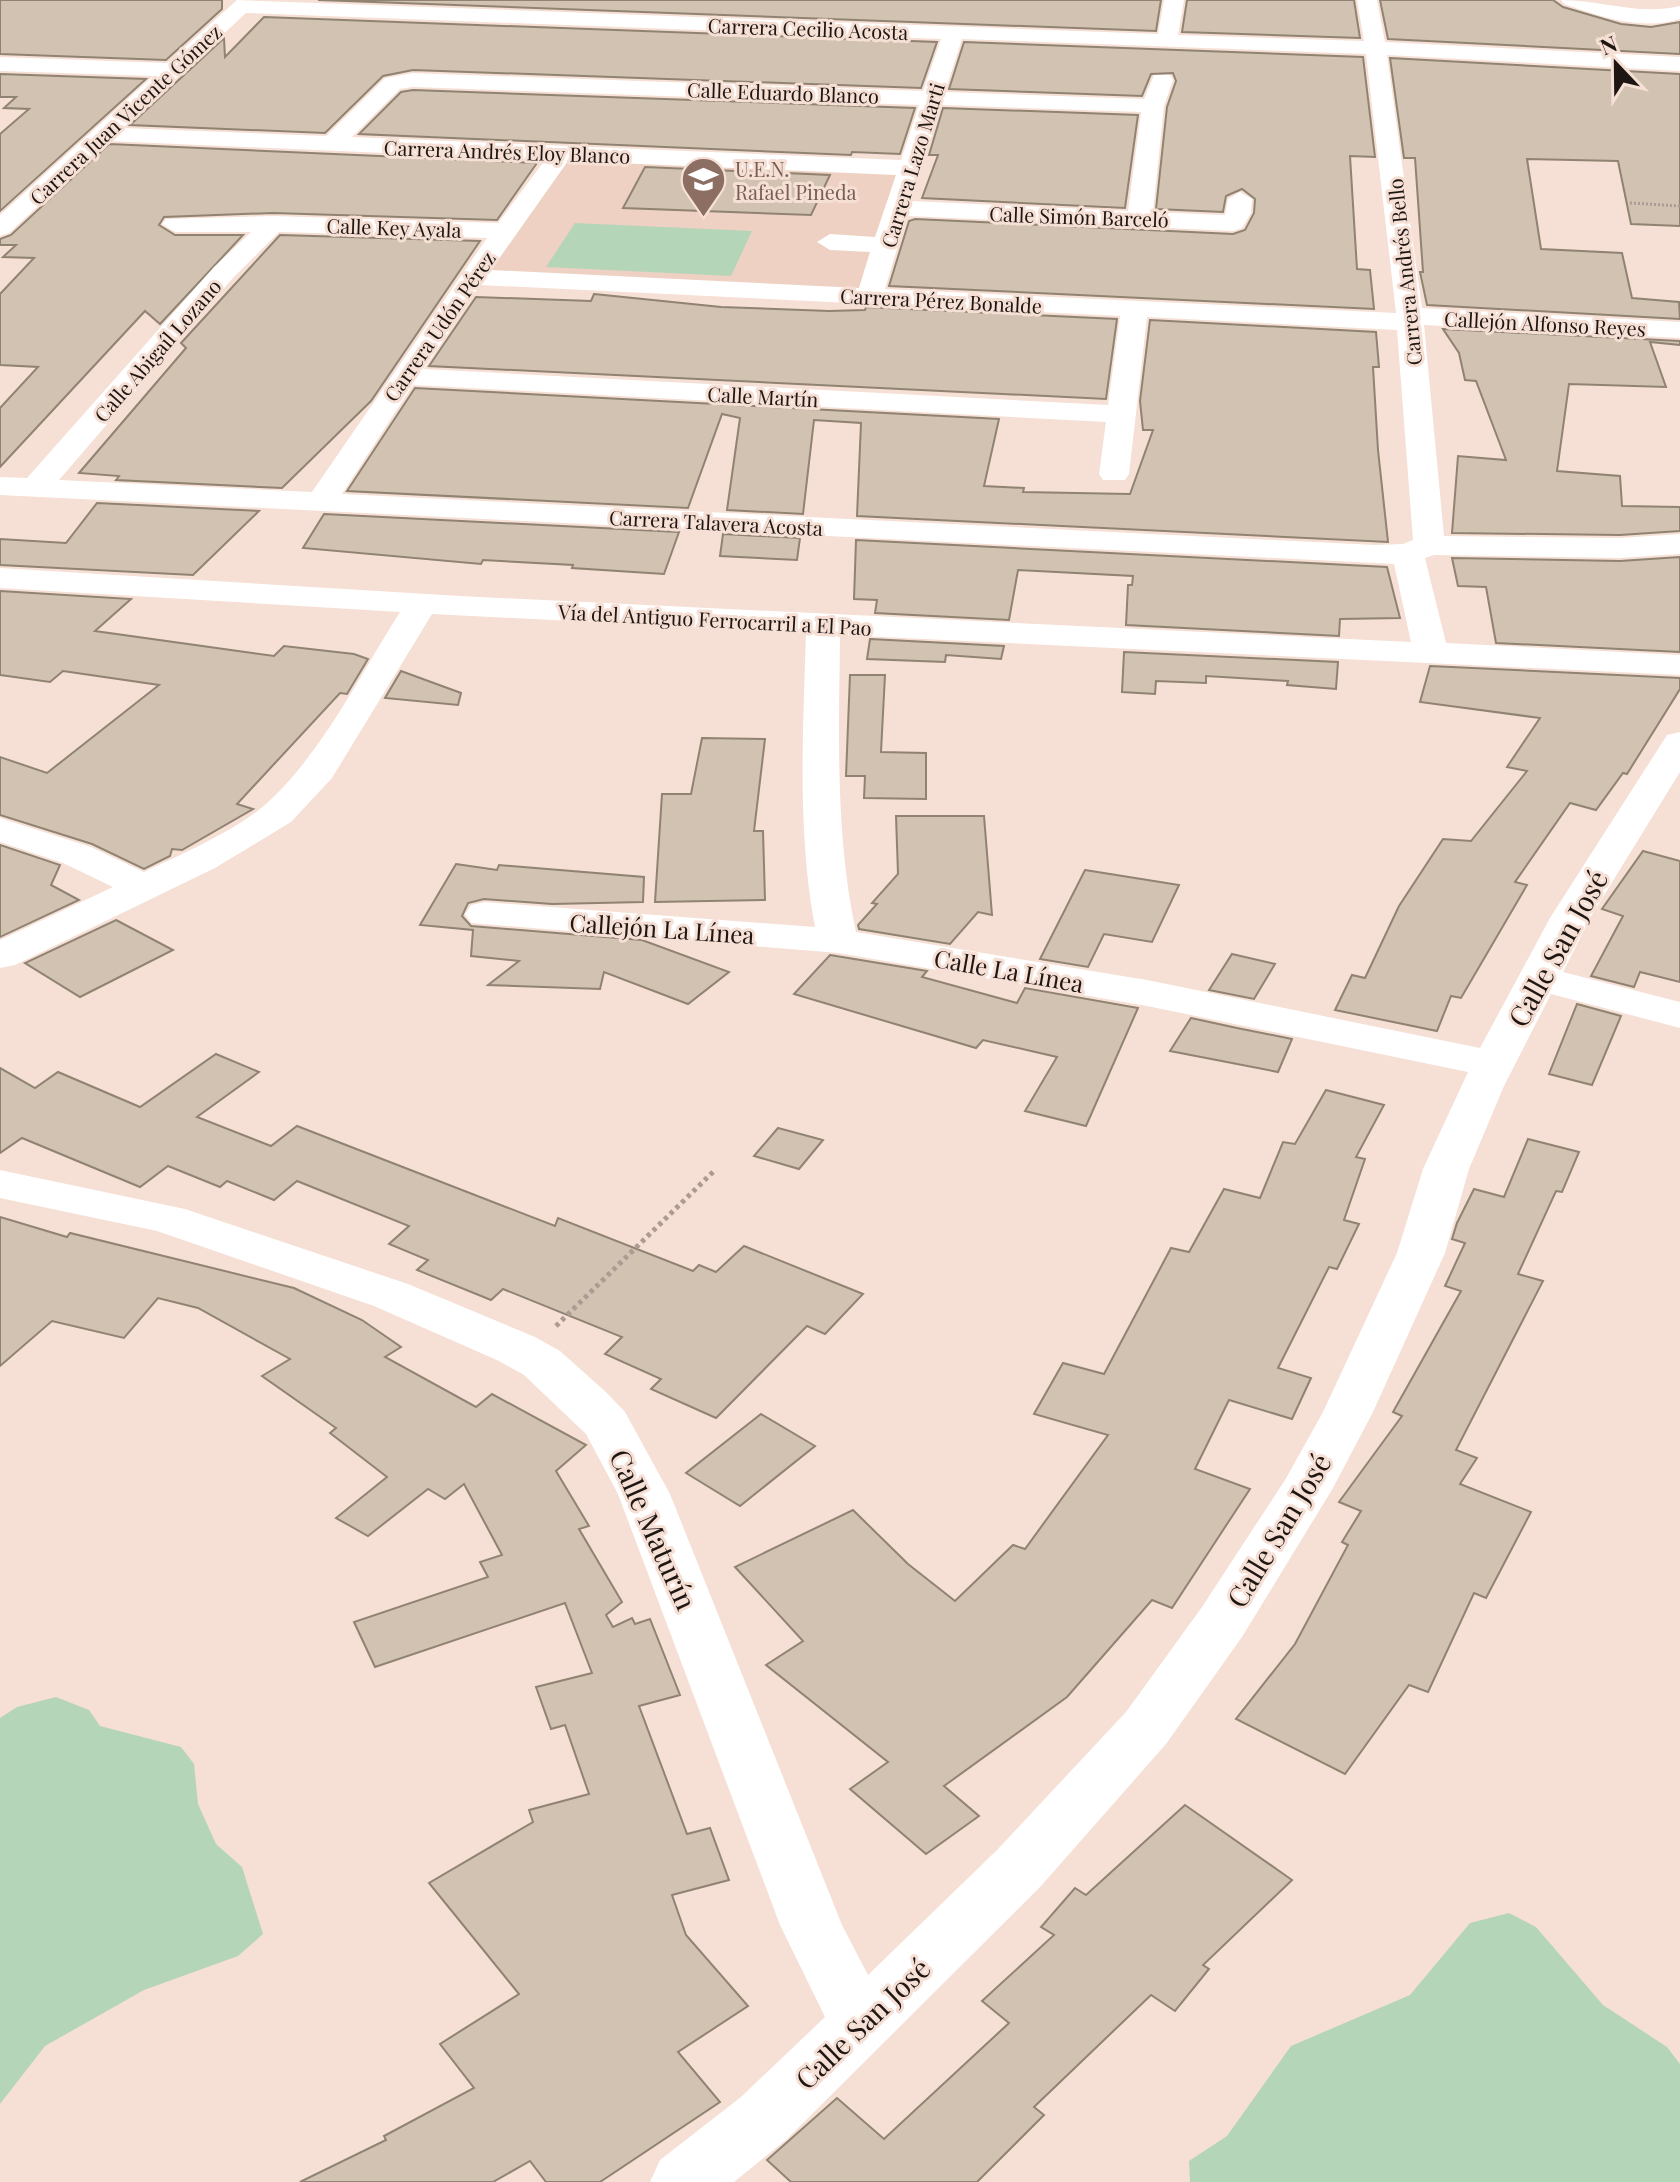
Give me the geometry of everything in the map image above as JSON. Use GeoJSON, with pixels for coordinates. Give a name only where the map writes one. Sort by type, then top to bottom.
{"type":"FeatureCollection","features":[{"type":"Feature","properties":{"kind":"street"},"geometry":{"type":"LineString","coordinates":[[649,23],[664,0]]}},
{"type":"Feature","properties":{"kind":"street"},"geometry":{"type":"LineString","coordinates":[[1167,40],[1174,0]]}},
{"type":"Feature","properties":{"kind":"street","name":"Carrera Andrés Bello"},"geometry":{"type":"LineString","coordinates":[[1367,0],[1385,96],[1410,319],[1418,550],[1431,652]]}},
{"type":"Feature","properties":{"kind":"street"},"geometry":{"type":"LineString","coordinates":[[1571,0],[1639,17],[1680,32]]}},
{"type":"Feature","properties":{"kind":"street","name":"Carrera Cecilio Acosta"},"geometry":{"type":"LineString","coordinates":[[245,4],[454,8],[649,23],[1376,48],[1680,64]]}},
{"type":"Feature","properties":{"kind":"street","name":"Carrera Juan Vicente Gómez"},"geometry":{"type":"LineString","coordinates":[[0,228],[245,4]]}},
{"type":"Feature","properties":{"kind":"street"},"geometry":{"type":"LineString","coordinates":[[1639,17],[1680,12]]}},
{"type":"Feature","properties":{"kind":"street","name":"Carrera Lazo Marti"},"geometry":{"type":"LineString","coordinates":[[869,297],[953,33]]}},
{"type":"Feature","properties":{"kind":"street"},"geometry":{"type":"LineString","coordinates":[[332,144],[393,83],[413,80],[431,61]]}},
{"type":"Feature","properties":{"kind":"street"},"geometry":{"type":"LineString","coordinates":[[0,64],[173,70]]}},
{"type":"Feature","properties":{"kind":"street","name":"Calle Eduardo Blanco"},"geometry":{"type":"LineString","coordinates":[[413,80],[1153,106]]}},
{"type":"Feature","properties":{"kind":"street"},"geometry":{"type":"LineString","coordinates":[[1140,218],[1153,106],[1162,80]]}},
{"type":"Feature","properties":{"kind":"street","name":"Carrera Andrés Eloy Blanco"},"geometry":{"type":"LineString","coordinates":[[103,134],[911,168]]}},
{"type":"Feature","properties":{"kind":"street","name":"Carrera Udón Pérez"},"geometry":{"type":"LineString","coordinates":[[321,502],[472,277],[562,153]]}},
{"type":"Feature","properties":{"kind":"street","name":"Calle Simón Barceló"},"geometry":{"type":"LineString","coordinates":[[898,208],[1233,223],[1239,213],[1240,199]]}},
{"type":"Feature","properties":{"kind":"street","name":"Calle Key Ayala"},"geometry":{"type":"LineString","coordinates":[[175,224],[505,231]]}},
{"type":"Feature","properties":{"kind":"street","name":"Calle Abigaíl Lozano"},"geometry":{"type":"LineString","coordinates":[[36,487],[223,273],[278,224]]}},
{"type":"Feature","properties":{"kind":"street"},"geometry":{"type":"LineString","coordinates":[[830,242],[887,245]]}},
{"type":"Feature","properties":{"kind":"street","name":"Carrera Pérez Bonalde"},"geometry":{"type":"LineString","coordinates":[[472,277],[1410,319]]}},
{"type":"Feature","properties":{"kind":"street"},"geometry":{"type":"LineString","coordinates":[[1114,474],[1134,309]]}},
{"type":"Feature","properties":{"kind":"street","name":"Callejón Alfonso Reyes"},"geometry":{"type":"LineString","coordinates":[[1410,319],[1680,330]]}},
{"type":"Feature","properties":{"kind":"street","name":"Calle Martín"},"geometry":{"type":"LineString","coordinates":[[404,376],[1121,414]]}},
{"type":"Feature","properties":{"kind":"street","name":"Carrera Talavera Acosta"},"geometry":{"type":"LineString","coordinates":[[0,486],[1418,550],[1620,548],[1680,544]]}},
{"type":"Feature","properties":{"kind":"street","name":"Vía del Antiguo Ferrocarril a El Pao"},"geometry":{"type":"LineString","coordinates":[[0,578],[422,604],[1680,665]]}},
{"type":"Feature","properties":{"kind":"street"},"geometry":{"type":"LineString","coordinates":[[0,956],[253,832],[295,798],[313,778],[422,604]]}},
{"type":"Feature","properties":{"kind":"street"},"geometry":{"type":"LineString","coordinates":[[823,623],[821,710],[827,888],[838,941]]}},
{"type":"Feature","properties":{"kind":"street","name":"Calle San José"},"geometry":{"type":"LineString","coordinates":[[684,2182],[764,2118],[1064,1820],[1146,1728],[1222,1622],[1301,1499],[1348,1412],[1421,1253],[1465,1119],[1493,1064],[1570,918],[1680,743]]}},
{"type":"Feature","properties":{"kind":"street"},"geometry":{"type":"LineString","coordinates":[[0,829],[77,855],[144,887]]}},
{"type":"Feature","properties":{"kind":"street","name":"Callejón La Línea"},"geometry":{"type":"LineString","coordinates":[[485,914],[838,941]]}},
{"type":"Feature","properties":{"kind":"street","name":"Calle La Línea"},"geometry":{"type":"LineString","coordinates":[[838,941],[1147,993],[1493,1064]]}},
{"type":"Feature","properties":{"kind":"street"},"geometry":{"type":"LineString","coordinates":[[1538,978],[1680,1015]]}},
{"type":"Feature","properties":{"kind":"street","name":"Calle Maturín"},"geometry":{"type":"LineString","coordinates":[[0,1184],[181,1223],[391,1295],[527,1355],[589,1405],[622,1450],[666,1547],[811,1925],[838,1983],[863,2023]]}},
{"type":"Feature","properties":{"kind":"path"},"geometry":{"type":"LineString","coordinates":[[1630,203],[1680,206]]}},
{"type":"Feature","properties":{"kind":"path"},"geometry":{"type":"LineString","coordinates":[[527,1355],[715,1170]]}},
{"type":"Feature","properties":{"kind":"shaded area","name":"U.E.N. Rafael Pineda"},"geometry":{"type":"Polygon","coordinates":[[[562,153],[911,168],[869,297],[472,277],[562,153]]]}},
{"type":"Feature","properties":{"kind":"green space"},"geometry":{"type":"Polygon","coordinates":[[[575,223],[752,231],[731,276],[546,267],[575,223]]]}},
{"type":"Feature","properties":{"kind":"green space"},"geometry":{"type":"Polygon","coordinates":[[[56,1697],[89,1710],[100,1726],[181,1747],[194,1764],[198,1804],[216,1844],[242,1867],[263,1934],[238,1956],[144,1990],[45,2046],[0,2104],[0,1718],[17,1707],[56,1697]]]}},
{"type":"Feature","properties":{"kind":"green space"},"geometry":{"type":"Polygon","coordinates":[[[1509,1913],[1536,1927],[1603,2005],[1667,2047],[1680,2064],[1680,2182],[1190,2182],[1189,2161],[1227,2136],[1291,2046],[1410,1995],[1470,1923],[1509,1913]]]}},
{"type":"Feature","properties":{"kind":"building"},"geometry":{"type":"Polygon","coordinates":[[[0,0],[222,0],[222,9],[166,60],[0,54],[0,0]]]}},
{"type":"Feature","properties":{"kind":"building"},"geometry":{"type":"Polygon","coordinates":[[[318,0],[1161,0],[1156,31],[318,0]]]}},
{"type":"Feature","properties":{"kind":"building"},"geometry":{"type":"Polygon","coordinates":[[[1187,0],[1354,0],[1360,38],[1182,32],[1187,0]]]}},
{"type":"Feature","properties":{"kind":"building"},"geometry":{"type":"Polygon","coordinates":[[[1380,0],[1553,0],[1563,7],[1621,24],[1651,27],[1680,22],[1680,54],[1388,39],[1380,0]]]}},
{"type":"Feature","properties":{"kind":"building"},"geometry":{"type":"Polygon","coordinates":[[[264,17],[937,42],[921,88],[413,70],[383,76],[325,133],[130,125],[224,38],[225,57],[264,17]]]}},
{"type":"Feature","properties":{"kind":"building"},"geometry":{"type":"Polygon","coordinates":[[[964,42],[1363,57],[1375,157],[1350,156],[1357,269],[1370,270],[1374,309],[889,286],[909,221],[915,219],[1233,234],[1245,230],[1254,213],[1255,199],[1242,189],[1226,196],[1223,212],[1156,209],[1167,107],[1176,81],[1173,73],[1151,74],[1142,96],[949,89],[964,42]]]}},
{"type":"Feature","properties":{"kind":"building"},"geometry":{"type":"Polygon","coordinates":[[[1390,58],[1680,74],[1680,226],[1631,224],[1618,161],[1527,159],[1541,249],[1622,253],[1632,298],[1679,302],[1680,319],[1427,305],[1420,272],[1423,272],[1415,158],[1404,158],[1390,58]]]}},
{"type":"Feature","properties":{"kind":"building"},"geometry":{"type":"Polygon","coordinates":[[[0,74],[146,79],[0,211],[0,134],[29,109],[4,108],[16,97],[0,97],[0,74]]]}},
{"type":"Feature","properties":{"kind":"building"},"geometry":{"type":"Polygon","coordinates":[[[401,92],[915,108],[900,154],[852,152],[851,155],[359,134],[401,92]]]}},
{"type":"Feature","properties":{"kind":"building"},"geometry":{"type":"Polygon","coordinates":[[[943,108],[1138,115],[1125,208],[922,198],[938,155],[929,155],[943,108]]]}},
{"type":"Feature","properties":{"kind":"building"},"geometry":{"type":"Polygon","coordinates":[[[109,144],[537,163],[497,220],[273,213],[164,217],[159,225],[175,235],[243,235],[160,324],[145,311],[0,467],[0,408],[38,367],[0,365],[0,294],[34,258],[3,257],[16,245],[0,245],[0,239],[11,235],[109,144]]]}},
{"type":"Feature","properties":{"kind":"building"},"geometry":{"type":"Polygon","coordinates":[[[645,167],[830,175],[811,215],[623,208],[645,167]]]}},
{"type":"Feature","properties":{"kind":"building"},"geometry":{"type":"Polygon","coordinates":[[[280,235],[480,241],[371,401],[282,488],[116,480],[119,476],[79,473],[186,348],[181,343],[280,235]]]}},
{"type":"Feature","properties":{"kind":"building"},"geometry":{"type":"Polygon","coordinates":[[[594,294],[721,307],[829,311],[865,310],[866,307],[1117,319],[1106,399],[429,366],[476,297],[591,301],[594,294]]]}},
{"type":"Feature","properties":{"kind":"building"},"geometry":{"type":"Polygon","coordinates":[[[1150,320],[1376,332],[1379,367],[1373,367],[1388,542],[857,516],[861,423],[814,420],[803,514],[727,510],[740,418],[722,414],[688,508],[347,491],[415,388],[999,419],[984,486],[1024,488],[1023,492],[1130,494],[1153,430],[1143,430],[1140,401],[1150,320]]]}},
{"type":"Feature","properties":{"kind":"building"},"geometry":{"type":"Polygon","coordinates":[[[1443,329],[1680,341],[1680,345],[1650,342],[1666,387],[1569,384],[1557,471],[1620,476],[1622,506],[1680,507],[1680,531],[1620,535],[1452,533],[1458,456],[1506,460],[1476,381],[1465,380],[1459,353],[1443,329]]]}},
{"type":"Feature","properties":{"kind":"building"},"geometry":{"type":"Polygon","coordinates":[[[97,503],[259,511],[193,575],[0,565],[0,539],[66,543],[97,503]]]}},
{"type":"Feature","properties":{"kind":"building"},"geometry":{"type":"Polygon","coordinates":[[[324,514],[679,532],[664,574],[483,560],[481,564],[303,548],[324,514]]]}},
{"type":"Feature","properties":{"kind":"building"},"geometry":{"type":"Polygon","coordinates":[[[723,534],[800,538],[797,560],[720,556],[723,534]]]}},
{"type":"Feature","properties":{"kind":"building"},"geometry":{"type":"Polygon","coordinates":[[[856,540],[1387,567],[1400,618],[1340,619],[1339,636],[1126,625],[1128,585],[1132,585],[1133,576],[1018,570],[1009,620],[875,613],[877,600],[854,599],[856,540]]]}},
{"type":"Feature","properties":{"kind":"building"},"geometry":{"type":"Polygon","coordinates":[[[1680,557],[1680,652],[1496,643],[1486,587],[1458,586],[1452,558],[1620,561],[1680,557]]]}},
{"type":"Feature","properties":{"kind":"building"},"geometry":{"type":"Polygon","coordinates":[[[0,591],[131,599],[95,631],[274,656],[284,646],[354,654],[368,659],[347,694],[340,693],[237,804],[253,809],[182,850],[172,849],[170,856],[144,869],[92,844],[0,815],[0,757],[47,773],[159,685],[63,671],[50,682],[0,675],[0,591]]]}},
{"type":"Feature","properties":{"kind":"building"},"geometry":{"type":"Polygon","coordinates":[[[870,639],[1004,646],[1001,659],[946,655],[945,662],[867,659],[870,639]]]}},
{"type":"Feature","properties":{"kind":"building"},"geometry":{"type":"Polygon","coordinates":[[[1124,652],[1338,662],[1336,689],[1287,685],[1288,681],[1206,676],[1206,683],[1156,681],[1155,694],[1122,692],[1124,652]]]}},
{"type":"Feature","properties":{"kind":"building"},"geometry":{"type":"Polygon","coordinates":[[[1430,666],[1680,678],[1680,689],[1627,774],[1623,773],[1596,810],[1570,803],[1515,882],[1527,885],[1461,998],[1451,996],[1437,1031],[1335,1010],[1352,975],[1365,978],[1399,906],[1443,839],[1471,841],[1527,771],[1507,767],[1540,718],[1420,702],[1430,666]]]}},
{"type":"Feature","properties":{"kind":"building"},"geometry":{"type":"Polygon","coordinates":[[[401,671],[461,693],[458,705],[385,698],[401,671]]]}},
{"type":"Feature","properties":{"kind":"building"},"geometry":{"type":"Polygon","coordinates":[[[850,675],[885,675],[881,752],[926,753],[926,799],[864,798],[865,776],[846,776],[850,675]]]}},
{"type":"Feature","properties":{"kind":"building"},"geometry":{"type":"Polygon","coordinates":[[[702,738],[765,739],[754,831],[763,831],[765,900],[655,902],[662,794],[691,794],[702,738]]]}},
{"type":"Feature","properties":{"kind":"building"},"geometry":{"type":"Polygon","coordinates":[[[896,816],[984,816],[992,915],[978,912],[950,944],[859,929],[858,925],[877,904],[872,903],[898,874],[896,816]]]}},
{"type":"Feature","properties":{"kind":"building"},"geometry":{"type":"Polygon","coordinates":[[[0,845],[60,865],[51,885],[79,900],[0,937],[0,845]]]}},
{"type":"Feature","properties":{"kind":"building"},"geometry":{"type":"Polygon","coordinates":[[[1643,851],[1680,861],[1680,982],[1640,972],[1634,987],[1591,976],[1623,916],[1602,909],[1643,851]]]}},
{"type":"Feature","properties":{"kind":"building"},"geometry":{"type":"Polygon","coordinates":[[[456,864],[497,870],[499,865],[644,877],[643,902],[552,904],[484,899],[468,903],[462,916],[471,926],[642,940],[729,972],[688,1004],[604,972],[600,989],[488,985],[519,961],[471,956],[473,930],[420,925],[456,864]]]}},
{"type":"Feature","properties":{"kind":"building"},"geometry":{"type":"Polygon","coordinates":[[[1085,870],[1179,885],[1152,942],[1104,934],[1088,967],[1040,959],[1085,870]]]}},
{"type":"Feature","properties":{"kind":"building"},"geometry":{"type":"Polygon","coordinates":[[[116,920],[173,950],[80,997],[25,963],[116,920]]]}},
{"type":"Feature","properties":{"kind":"building"},"geometry":{"type":"Polygon","coordinates":[[[1232,954],[1275,964],[1254,999],[1209,990],[1232,954]]]}},
{"type":"Feature","properties":{"kind":"building"},"geometry":{"type":"Polygon","coordinates":[[[830,955],[927,971],[922,977],[1017,1003],[1025,988],[1138,1008],[1086,1126],[1025,1111],[1057,1057],[983,1040],[976,1048],[794,994],[830,955]]]}},
{"type":"Feature","properties":{"kind":"building"},"geometry":{"type":"Polygon","coordinates":[[[1577,1004],[1621,1016],[1592,1085],[1549,1074],[1577,1004]]]}},
{"type":"Feature","properties":{"kind":"building"},"geometry":{"type":"Polygon","coordinates":[[[1191,1018],[1292,1039],[1278,1072],[1170,1051],[1191,1018]]]}},
{"type":"Feature","properties":{"kind":"building"},"geometry":{"type":"Polygon","coordinates":[[[216,1054],[259,1072],[197,1117],[271,1146],[297,1126],[555,1226],[558,1218],[693,1271],[699,1265],[716,1272],[744,1246],[863,1294],[825,1334],[807,1326],[716,1418],[651,1389],[661,1379],[605,1354],[622,1337],[503,1289],[491,1300],[417,1270],[428,1260],[389,1244],[409,1226],[297,1181],[274,1200],[227,1181],[220,1187],[168,1166],[140,1187],[22,1138],[0,1153],[0,1068],[35,1088],[58,1072],[140,1107],[216,1054]]]}},
{"type":"Feature","properties":{"kind":"building"},"geometry":{"type":"Polygon","coordinates":[[[1326,1090],[1384,1105],[1356,1157],[1365,1159],[1344,1220],[1359,1224],[1337,1269],[1329,1267],[1278,1368],[1311,1378],[1292,1419],[1229,1400],[1195,1469],[1250,1489],[1172,1608],[1152,1600],[1067,1697],[944,1786],[979,1816],[926,1854],[850,1789],[888,1762],[766,1665],[803,1641],[735,1567],[853,1510],[908,1564],[955,1601],[1013,1545],[1025,1549],[1108,1435],[1034,1414],[1063,1363],[1104,1374],[1171,1248],[1189,1252],[1224,1189],[1260,1198],[1283,1142],[1295,1144],[1326,1090]]]}},
{"type":"Feature","properties":{"kind":"building"},"geometry":{"type":"Polygon","coordinates":[[[778,1128],[823,1140],[799,1169],[754,1156],[778,1128]]]}},
{"type":"Feature","properties":{"kind":"building"},"geometry":{"type":"Polygon","coordinates":[[[1528,1139],[1579,1152],[1562,1192],[1556,1191],[1518,1274],[1543,1281],[1456,1450],[1477,1458],[1460,1484],[1531,1512],[1486,1598],[1474,1593],[1428,1692],[1409,1685],[1345,1774],[1236,1719],[1295,1644],[1348,1545],[1342,1542],[1361,1511],[1339,1502],[1402,1416],[1393,1412],[1461,1291],[1445,1286],[1465,1243],[1452,1239],[1474,1189],[1504,1197],[1528,1139]]]}},
{"type":"Feature","properties":{"kind":"building"},"geometry":{"type":"Polygon","coordinates":[[[0,1217],[67,1237],[70,1233],[294,1288],[362,1320],[401,1347],[385,1357],[476,1407],[492,1394],[586,1445],[556,1471],[589,1526],[579,1529],[622,1602],[606,1615],[613,1627],[632,1618],[635,1624],[650,1619],[680,1695],[639,1706],[687,1834],[710,1828],[729,1880],[672,1895],[686,1935],[748,2006],[678,2052],[720,2102],[600,2182],[546,2182],[530,2161],[493,2182],[300,2182],[386,2140],[384,2136],[474,2088],[440,2044],[519,1994],[429,1883],[533,1822],[529,1810],[589,1794],[565,1725],[551,1729],[536,1687],[592,1673],[565,1603],[375,1667],[354,1622],[488,1577],[480,1562],[502,1555],[464,1484],[445,1499],[428,1489],[368,1536],[336,1518],[387,1477],[330,1433],[336,1428],[262,1376],[290,1359],[198,1308],[158,1298],[124,1338],[52,1321],[0,1366],[0,1217]]]}},
{"type":"Feature","properties":{"kind":"building"},"geometry":{"type":"Polygon","coordinates":[[[761,1414],[815,1446],[740,1506],[686,1473],[761,1414]]]}},
{"type":"Feature","properties":{"kind":"building"},"geometry":{"type":"Polygon","coordinates":[[[1185,1805],[1292,1880],[1203,1965],[1209,1969],[1175,2011],[1151,1995],[1034,2107],[1044,2115],[977,2182],[791,2182],[767,2160],[837,2098],[884,2139],[1009,2023],[982,2001],[1054,1935],[1041,1927],[1075,1888],[1086,1895],[1185,1805]]]}},
{"type":"Feature","properties":{"kind":"place","name":"U.E.N. Rafael Pineda"},"geometry":{"type":"Point","coordinates":[704,219]}}]}
